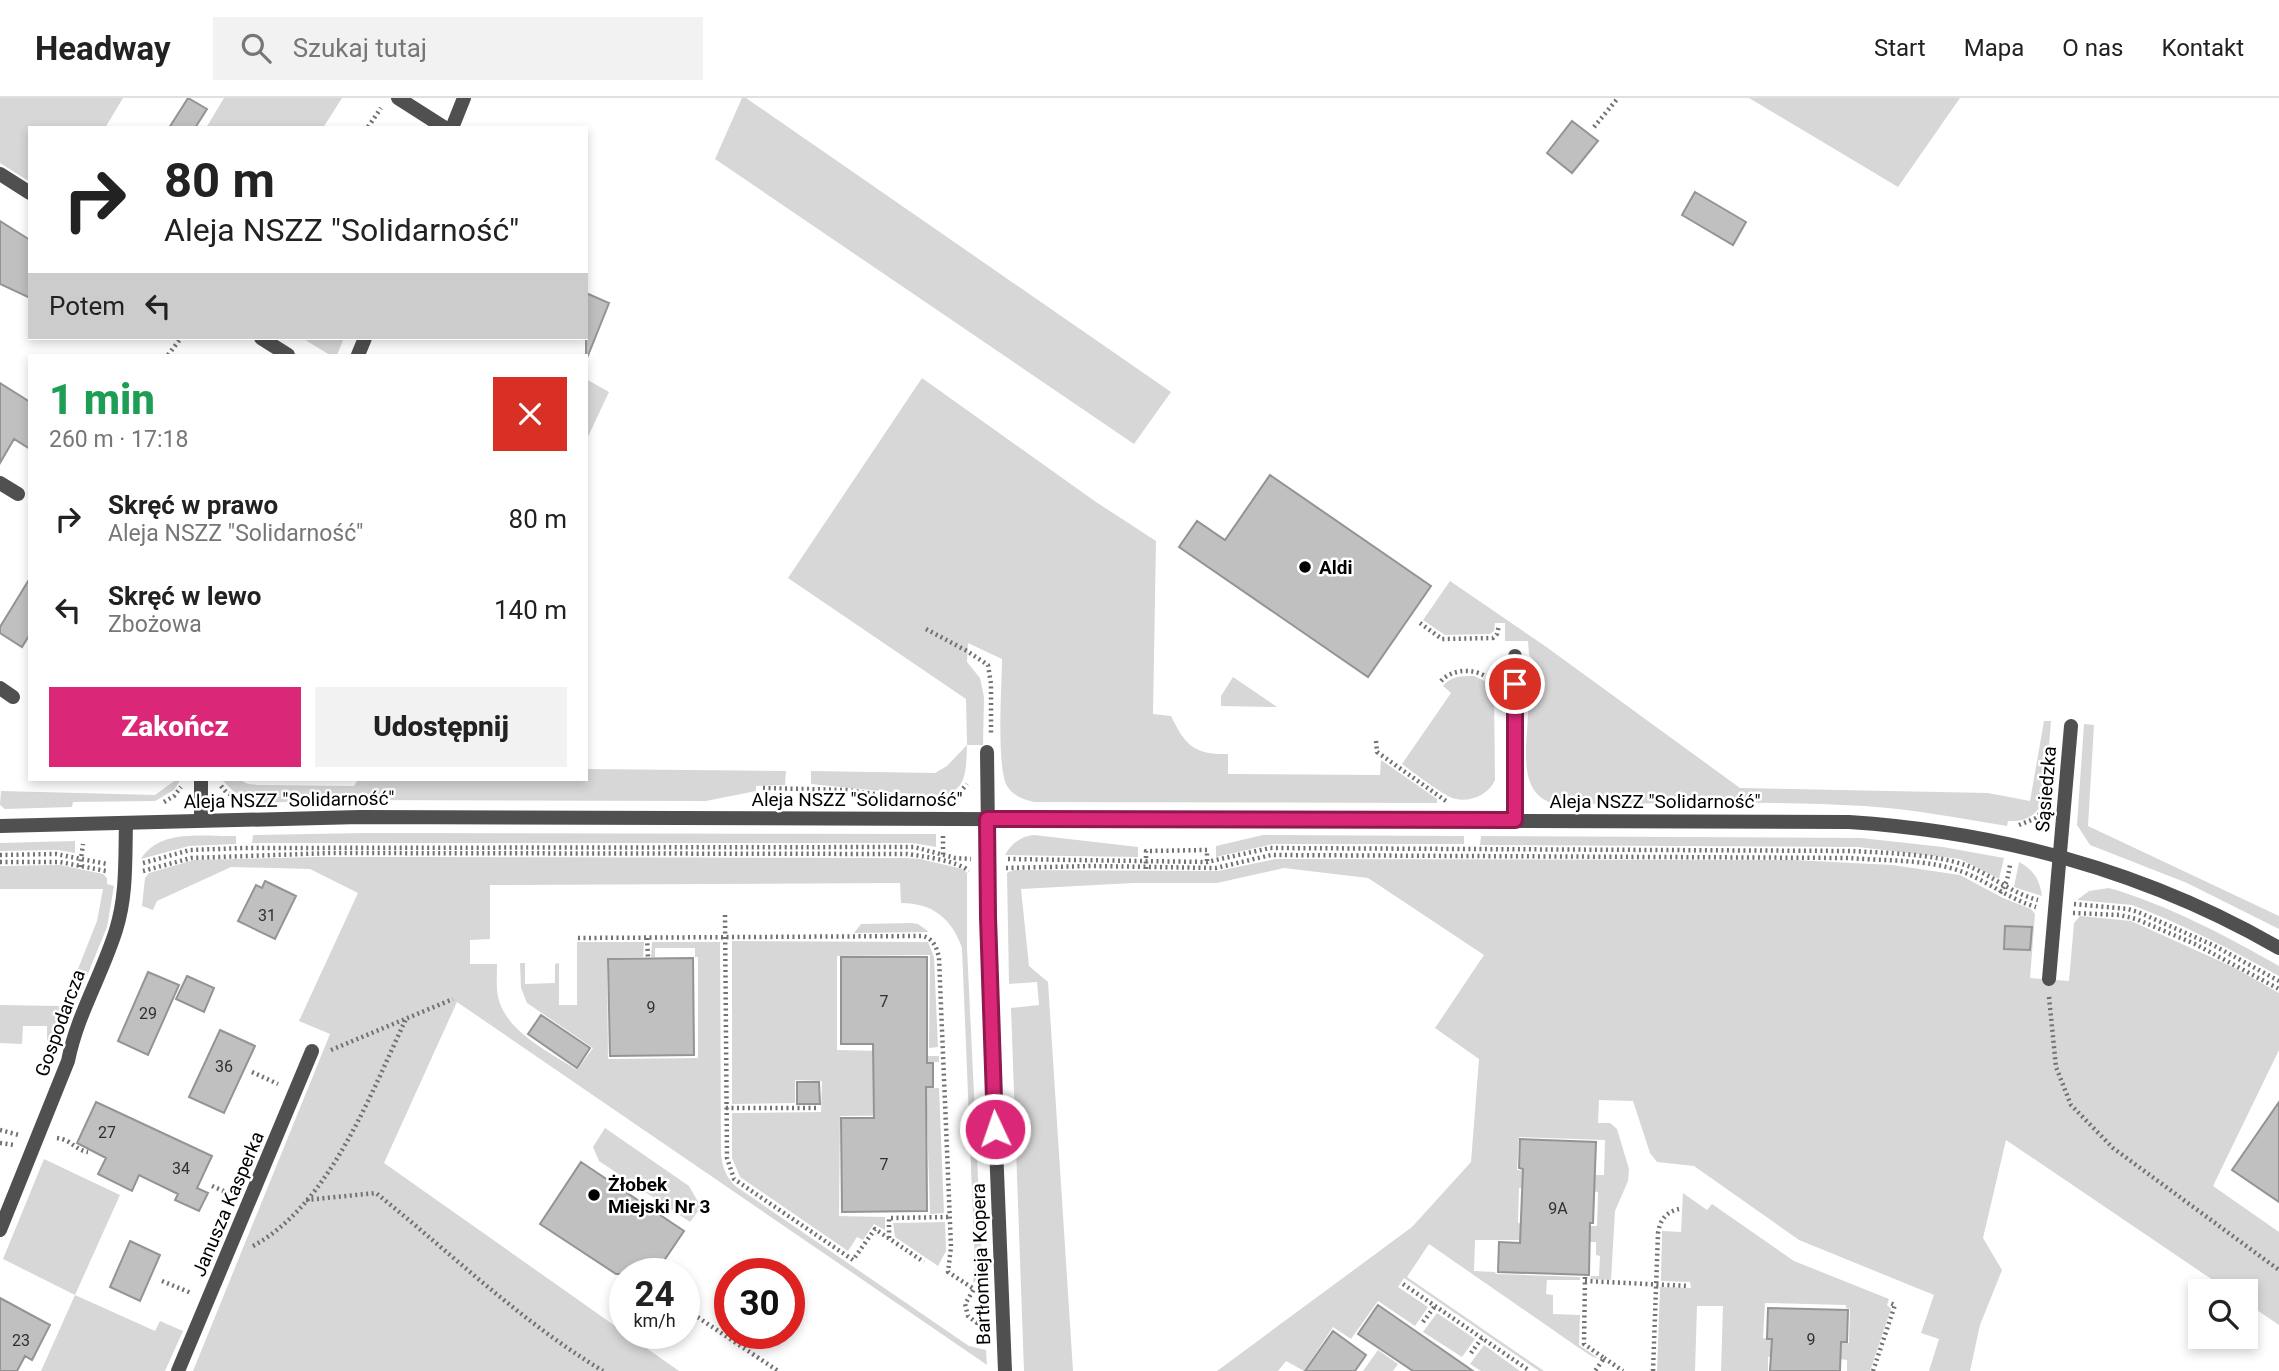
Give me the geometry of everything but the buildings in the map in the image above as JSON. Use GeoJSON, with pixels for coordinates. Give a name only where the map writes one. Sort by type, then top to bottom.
{"type":"FeatureCollection","features":[{"type":"Feature","properties":{"kind":"street"},"geometry":{"type":"LineString","coordinates":[[398,98],[442,126]]}},
{"type":"Feature","properties":{"kind":"street"},"geometry":{"type":"LineString","coordinates":[[453,126],[464,98]]}},
{"type":"Feature","properties":{"kind":"street"},"geometry":{"type":"LineString","coordinates":[[0,174],[28,192]]}},
{"type":"Feature","properties":{"kind":"street"},"geometry":{"type":"LineString","coordinates":[[264,340],[286,354]]}},
{"type":"Feature","properties":{"kind":"street"},"geometry":{"type":"LineString","coordinates":[[0,483],[18,494]]}},
{"type":"Feature","properties":{"kind":"street"},"geometry":{"type":"LineString","coordinates":[[1515,656],[1515,820]]}},
{"type":"Feature","properties":{"kind":"street"},"geometry":{"type":"LineString","coordinates":[[0,688],[13,697]]}},
{"type":"Feature","properties":{"kind":"street","name":"Sąsiedzka"},"geometry":{"type":"LineString","coordinates":[[2049,979],[2071,726]]}},
{"type":"Feature","properties":{"kind":"street","name":"Bartłomieja Kopera"},"geometry":{"type":"LineString","coordinates":[[987,752],[987,866],[1005,1371]]}},
{"type":"Feature","properties":{"kind":"street"},"geometry":{"type":"LineString","coordinates":[[201,781],[201,820]]}},
{"type":"Feature","properties":{"kind":"street","name":"Aleja NSZZ \"Solidarność\""},"geometry":{"type":"LineString","coordinates":[[0,826],[360,817],[1849,822],[1933,830],[2060,856],[2181,899],[2279,948]]}},
{"type":"Feature","properties":{"kind":"street","name":"Gospodarcza"},"geometry":{"type":"LineString","coordinates":[[0,1230],[68,1061],[73,1035],[114,936],[122,906],[126,870],[126,823]]}},
{"type":"Feature","properties":{"kind":"street","name":"Janusza Kasperka"},"geometry":{"type":"LineString","coordinates":[[178,1371],[310,1055]]}},
{"type":"Feature","properties":{"kind":"path"},"geometry":{"type":"LineString","coordinates":[[1594,127],[1618,98]]}},
{"type":"Feature","properties":{"kind":"path"},"geometry":{"type":"LineString","coordinates":[[369,126],[383,104]]}},
{"type":"Feature","properties":{"kind":"path"},"geometry":{"type":"LineString","coordinates":[[169,354],[179,340]]}},
{"type":"Feature","properties":{"kind":"path"},"geometry":{"type":"LineString","coordinates":[[1420,623],[1442,639],[1487,639],[1497,634],[1499,625]]}},
{"type":"Feature","properties":{"kind":"path"},"geometry":{"type":"LineString","coordinates":[[926,629],[988,665],[992,684],[991,736],[987,752]]}},
{"type":"Feature","properties":{"kind":"path"},"geometry":{"type":"LineString","coordinates":[[1441,681],[1451,674],[1475,671],[1489,677],[1497,691]]}},
{"type":"Feature","properties":{"kind":"path"},"geometry":{"type":"LineString","coordinates":[[1376,741],[1377,751],[1446,800],[1459,801]]}},
{"type":"Feature","properties":{"kind":"path"},"geometry":{"type":"LineString","coordinates":[[942,800],[952,797],[964,788],[970,774]]}},
{"type":"Feature","properties":{"kind":"path"},"geometry":{"type":"LineString","coordinates":[[763,789],[847,790],[906,798]]}},
{"type":"Feature","properties":{"kind":"path"},"geometry":{"type":"LineString","coordinates":[[2000,893],[2018,825],[2036,818],[2046,806]]}},
{"type":"Feature","properties":{"kind":"path"},"geometry":{"type":"LineString","coordinates":[[0,862],[60,862],[110,871],[110,876],[190,850],[331,846],[914,847],[1004,873],[1005,868],[1009,867],[1207,869],[1271,855],[1850,858],[1949,868],[1967,874],[2000,893],[2038,907],[2039,913],[2055,908],[2128,909],[2213,945],[2279,981]]}},
{"type":"Feature","properties":{"kind":"path"},"geometry":{"type":"LineString","coordinates":[[0,855],[56,854],[126,870],[141,877],[141,871],[191,858],[330,853],[906,854],[963,866],[970,872],[987,866],[1207,862],[1270,848],[1893,853],[1956,862],[2071,916],[2075,912],[2129,916],[2195,944],[2279,989]]}},
{"type":"Feature","properties":{"kind":"path"},"geometry":{"type":"LineString","coordinates":[[1146,869],[1146,850],[1207,850],[1207,869]]}},
{"type":"Feature","properties":{"kind":"path"},"geometry":{"type":"LineString","coordinates":[[725,915],[726,1108],[728,1165],[734,1179],[853,1260],[875,1229],[924,1262]]}},
{"type":"Feature","properties":{"kind":"path"},"geometry":{"type":"LineString","coordinates":[[578,938],[921,936],[931,940],[939,958],[950,1217],[948,1272],[974,1289],[965,1304],[970,1319],[981,1321],[989,1314]]}},
{"type":"Feature","properties":{"kind":"path"},"geometry":{"type":"LineString","coordinates":[[647,938],[648,957]]}},
{"type":"Feature","properties":{"kind":"path"},"geometry":{"type":"LineString","coordinates":[[2049,979],[2051,1032],[2056,1067],[2071,1105],[2113,1148],[2279,1270]]}},
{"type":"Feature","properties":{"kind":"path"},"geometry":{"type":"LineString","coordinates":[[310,1055],[453,999]]}},
{"type":"Feature","properties":{"kind":"path"},"geometry":{"type":"LineString","coordinates":[[224,1262],[273,1236],[341,1156],[406,1019]]}},
{"type":"Feature","properties":{"kind":"path"},"geometry":{"type":"LineString","coordinates":[[252,1072],[295,1091]]}},
{"type":"Feature","properties":{"kind":"path"},"geometry":{"type":"LineString","coordinates":[[726,1108],[816,1108]]}},
{"type":"Feature","properties":{"kind":"path"},"geometry":{"type":"LineString","coordinates":[[39,1132],[69,1140],[78,1149],[89,1152]]}},
{"type":"Feature","properties":{"kind":"path"},"geometry":{"type":"LineString","coordinates":[[306,1200],[376,1193],[507,1304],[547,1335],[603,1371]]}},
{"type":"Feature","properties":{"kind":"path"},"geometry":{"type":"LineString","coordinates":[[1653,1371],[1659,1225],[1671,1211],[1679,1209]]}},
{"type":"Feature","properties":{"kind":"path"},"geometry":{"type":"LineString","coordinates":[[889,1238],[889,1219],[950,1217]]}},
{"type":"Feature","properties":{"kind":"path"},"geometry":{"type":"LineString","coordinates":[[1623,1371],[1584,1344],[1586,1279],[1689,1286]]}},
{"type":"Feature","properties":{"kind":"path"},"geometry":{"type":"LineString","coordinates":[[162,1281],[208,1301]]}},
{"type":"Feature","properties":{"kind":"path"},"geometry":{"type":"LineString","coordinates":[[1403,1284],[1528,1370]]}},
{"type":"Feature","properties":{"kind":"path"},"geometry":{"type":"LineString","coordinates":[[1873,1371],[1895,1305],[1891,1303]]}},
{"type":"Feature","properties":{"kind":"path"},"geometry":{"type":"LineString","coordinates":[[1423,1322],[1435,1306]]}},
{"type":"Feature","properties":{"kind":"path"},"geometry":{"type":"LineString","coordinates":[[700,1319],[778,1371]]}},
{"type":"Feature","properties":{"kind":"path"},"geometry":{"type":"LineString","coordinates":[[1471,1353],[1482,1338]]}},
{"type":"Feature","properties":{"kind":"path"},"geometry":{"type":"LineString","coordinates":[[1595,1371],[1604,1358]]}},
{"type":"Feature","properties":{"kind":"shaded area"},"geometry":{"type":"Polygon","coordinates":[[[0,98],[123,98],[106,126],[28,126],[28,181],[0,163],[0,98]]]}},
{"type":"Feature","properties":{"kind":"shaded area"},"geometry":{"type":"Polygon","coordinates":[[[224,98],[342,98],[324,126],[207,126],[224,98]]]}},
{"type":"Feature","properties":{"kind":"shaded area"},"geometry":{"type":"Polygon","coordinates":[[[742,98],[746,98],[1171,392],[1134,444],[715,159],[742,98]]]}},
{"type":"Feature","properties":{"kind":"shaded area"},"geometry":{"type":"Polygon","coordinates":[[[1749,98],[1960,98],[1898,187],[1749,98]]]}},
{"type":"Feature","properties":{"kind":"shaded area"},"geometry":{"type":"Polygon","coordinates":[[[305,340],[343,340],[337,354],[328,354],[305,340]]]}},
{"type":"Feature","properties":{"kind":"shaded area"},"geometry":{"type":"Polygon","coordinates":[[[922,378],[1096,502],[1156,541],[1153,714],[1171,716],[1186,741],[1199,750],[1228,754],[1228,774],[1380,775],[1381,760],[1437,799],[1437,803],[1034,802],[1012,792],[1007,786],[1002,761],[1002,659],[968,643],[967,662],[980,678],[984,697],[983,745],[967,745],[966,699],[788,578],[922,378]]]}},
{"type":"Feature","properties":{"kind":"shaded area"},"geometry":{"type":"Polygon","coordinates":[[[588,380],[609,392],[588,437],[588,380]]]}},
{"type":"Feature","properties":{"kind":"shaded area"},"geometry":{"type":"Polygon","coordinates":[[[1450,581],[1545,646],[1740,788],[1988,793],[2030,801],[2044,721],[2051,721],[2045,797],[2031,816],[2008,821],[2007,826],[1918,812],[1826,804],[1555,804],[1542,798],[1534,790],[1526,766],[1528,710],[1531,700],[1538,693],[1538,665],[1529,655],[1528,641],[1505,641],[1505,623],[1495,623],[1494,631],[1490,634],[1445,635],[1423,620],[1450,581]]]}},
{"type":"Feature","properties":{"kind":"shaded area"},"geometry":{"type":"Polygon","coordinates":[[[1474,676],[1489,683],[1494,693],[1495,780],[1481,795],[1461,800],[1442,792],[1402,764],[1451,693],[1443,686],[1453,678],[1474,676]]]}},
{"type":"Feature","properties":{"kind":"shaded area"},"geometry":{"type":"Polygon","coordinates":[[[1233,677],[1277,707],[1221,706],[1221,696],[1233,677]]]}},
{"type":"Feature","properties":{"kind":"shaded area"},"geometry":{"type":"Polygon","coordinates":[[[2084,724],[2094,725],[2088,826],[2279,916],[2279,929],[2187,883],[2090,845],[2077,825],[2084,724]]]}},
{"type":"Feature","properties":{"kind":"shaded area"},"geometry":{"type":"Polygon","coordinates":[[[967,745],[962,782],[958,788],[942,795],[811,784],[811,771],[935,773],[947,766],[967,745]]]}},
{"type":"Feature","properties":{"kind":"shaded area"},"geometry":{"type":"Polygon","coordinates":[[[588,769],[786,771],[785,785],[756,786],[756,791],[706,801],[355,800],[252,803],[252,799],[234,792],[223,781],[242,781],[258,785],[354,786],[357,781],[588,781],[588,769]]]}},
{"type":"Feature","properties":{"kind":"shaded area"},"geometry":{"type":"Polygon","coordinates":[[[174,781],[180,781],[174,790],[155,801],[73,802],[72,807],[5,809],[0,805],[1,791],[155,795],[174,781]]]}},
{"type":"Feature","properties":{"kind":"shaded area"},"geometry":{"type":"Polygon","coordinates":[[[936,834],[936,847],[913,843],[252,843],[253,835],[936,834]]]}},
{"type":"Feature","properties":{"kind":"shaded area"},"geometry":{"type":"Polygon","coordinates":[[[1034,835],[1138,847],[1138,857],[1005,855],[1017,841],[1034,835]]]}},
{"type":"Feature","properties":{"kind":"shaded area"},"geometry":{"type":"Polygon","coordinates":[[[1263,835],[1464,836],[1464,844],[1273,844],[1216,857],[1216,846],[1263,835]]]}},
{"type":"Feature","properties":{"kind":"shaded area"},"geometry":{"type":"Polygon","coordinates":[[[236,836],[236,844],[189,846],[141,859],[159,842],[171,838],[236,836]]]}},
{"type":"Feature","properties":{"kind":"shaded area"},"geometry":{"type":"Polygon","coordinates":[[[1481,836],[1861,838],[1943,847],[2004,858],[1999,879],[1960,859],[1858,847],[1480,845],[1481,836]]]}},
{"type":"Feature","properties":{"kind":"shaded area"},"geometry":{"type":"Polygon","coordinates":[[[75,841],[75,853],[58,850],[0,851],[0,843],[75,841]]]}},
{"type":"Feature","properties":{"kind":"shaded area"},"geometry":{"type":"Polygon","coordinates":[[[322,857],[906,858],[963,869],[967,873],[967,948],[983,1282],[973,1282],[975,1266],[962,948],[953,929],[940,915],[923,906],[901,903],[900,883],[490,885],[490,939],[470,940],[470,964],[497,964],[498,997],[510,1021],[530,1040],[577,1070],[593,1048],[527,1003],[521,988],[520,963],[525,963],[525,984],[555,983],[555,964],[559,963],[559,1005],[577,1005],[577,942],[644,942],[643,957],[607,958],[608,1059],[698,1058],[698,957],[695,957],[695,948],[655,948],[655,957],[651,957],[652,942],[720,942],[721,1154],[723,1167],[729,1178],[734,1185],[969,1346],[986,1350],[987,1365],[457,1002],[384,1163],[609,1322],[609,1349],[648,1349],[679,1371],[193,1371],[330,1034],[299,1021],[358,893],[310,869],[231,867],[157,901],[153,910],[142,906],[145,878],[149,873],[194,860],[322,857]]]}},
{"type":"Feature","properties":{"kind":"shaded area"},"geometry":{"type":"Polygon","coordinates":[[[1276,859],[1794,860],[1892,865],[1960,875],[2003,898],[2031,909],[2035,914],[2030,978],[2069,981],[2074,923],[2080,916],[2131,921],[2233,967],[2279,993],[2279,1050],[2213,1186],[2279,1232],[2279,1325],[2258,1311],[2258,1279],[2211,1279],[2006,1140],[1983,1238],[2002,1270],[1980,1325],[1970,1371],[1929,1371],[1939,1339],[1921,1333],[1934,1295],[1799,1240],[1694,1166],[1657,1162],[1650,1153],[1633,1101],[1599,1100],[1598,1123],[1610,1123],[1617,1129],[1629,1169],[1628,1181],[1615,1211],[1611,1280],[1590,1279],[1591,1276],[1599,1276],[1600,1256],[1596,1255],[1596,1242],[1589,1242],[1589,1226],[1597,1226],[1598,1192],[1591,1191],[1591,1175],[1604,1175],[1605,1140],[1519,1137],[1517,1170],[1528,1171],[1527,1188],[1519,1188],[1518,1223],[1526,1224],[1526,1240],[1475,1240],[1474,1271],[1580,1277],[1580,1280],[1547,1280],[1546,1294],[1553,1295],[1553,1314],[1580,1315],[1579,1345],[1598,1358],[1579,1348],[1429,1244],[1407,1277],[1544,1371],[1539,1371],[1404,1278],[1398,1287],[1428,1307],[1415,1326],[1378,1301],[1351,1339],[1333,1327],[1304,1371],[1286,1361],[1278,1371],[1217,1371],[1412,1227],[1471,1162],[1479,1059],[1435,1028],[1484,955],[1368,878],[1284,868],[1217,883],[1133,883],[1021,889],[1029,966],[1048,982],[1073,1371],[1024,1371],[1011,1008],[1039,1005],[1037,982],[1009,984],[1007,873],[1013,870],[1218,871],[1276,859]]]}},
{"type":"Feature","properties":{"kind":"shaded area"},"geometry":{"type":"Polygon","coordinates":[[[2019,862],[2035,876],[2042,896],[2014,887],[2019,862]]]}},
{"type":"Feature","properties":{"kind":"shaded area"},"geometry":{"type":"Polygon","coordinates":[[[60,865],[103,874],[107,878],[107,884],[114,886],[107,927],[87,976],[74,979],[97,921],[103,889],[0,889],[0,866],[60,865]]]}},
{"type":"Feature","properties":{"kind":"shaded area"},"geometry":{"type":"Polygon","coordinates":[[[2109,888],[2175,912],[2217,933],[2279,966],[2279,976],[2151,912],[2132,905],[2077,900],[2089,891],[2109,888]]]}},
{"type":"Feature","properties":{"kind":"shaded area"},"geometry":{"type":"Polygon","coordinates":[[[912,923],[929,932],[854,933],[861,924],[912,923]]]}},
{"type":"Feature","properties":{"kind":"shaded area"},"geometry":{"type":"Polygon","coordinates":[[[732,941],[928,942],[934,957],[938,1047],[929,1048],[930,955],[837,956],[837,1050],[884,1051],[884,1056],[939,1056],[939,1062],[873,1062],[873,1089],[939,1088],[944,1213],[930,1214],[927,1115],[840,1116],[839,1216],[885,1217],[885,1230],[874,1224],[863,1240],[857,1237],[848,1251],[740,1177],[732,1158],[732,1113],[821,1112],[822,1081],[795,1080],[795,1103],[732,1104],[732,941]]]}},
{"type":"Feature","properties":{"kind":"shaded area"},"geometry":{"type":"Polygon","coordinates":[[[68,991],[73,998],[71,1010],[65,1029],[54,1044],[47,1044],[47,1026],[23,1026],[22,1044],[0,1043],[0,1005],[61,1006],[68,991]]]}},
{"type":"Feature","properties":{"kind":"shaded area"},"geometry":{"type":"Polygon","coordinates":[[[605,1128],[689,1186],[701,1207],[690,1222],[599,1161],[593,1147],[605,1128]]]}},
{"type":"Feature","properties":{"kind":"shaded area"},"geometry":{"type":"Polygon","coordinates":[[[44,1159],[120,1195],[75,1295],[3,1259],[44,1159]]]}},
{"type":"Feature","properties":{"kind":"shaded area"},"geometry":{"type":"Polygon","coordinates":[[[1683,1193],[1707,1210],[1712,1204],[1794,1261],[1889,1299],[1887,1305],[1891,1309],[1870,1371],[1847,1371],[1847,1360],[1840,1359],[1841,1343],[1849,1343],[1850,1309],[1846,1308],[1846,1305],[1765,1303],[1763,1338],[1773,1339],[1772,1356],[1768,1357],[1768,1371],[1721,1371],[1723,1306],[1697,1306],[1695,1371],[1657,1371],[1660,1287],[1691,1288],[1690,1282],[1661,1281],[1662,1231],[1681,1232],[1683,1193]]]}},
{"type":"Feature","properties":{"kind":"shaded area"},"geometry":{"type":"Polygon","coordinates":[[[945,1222],[946,1251],[938,1266],[895,1237],[893,1223],[945,1222]]]}},
{"type":"Feature","properties":{"kind":"shaded area"},"geometry":{"type":"Polygon","coordinates":[[[75,1295],[155,1331],[160,1321],[183,1331],[165,1371],[41,1371],[75,1295]]]}},
{"type":"Feature","properties":{"kind":"shaded area"},"geometry":{"type":"Polygon","coordinates":[[[1437,1313],[1475,1339],[1462,1357],[1423,1332],[1437,1313]]]}},
{"type":"Feature","properties":{"kind":"shaded area"},"geometry":{"type":"Polygon","coordinates":[[[1484,1345],[1520,1371],[1481,1371],[1470,1364],[1484,1345]]]}},
{"type":"Feature","properties":{"kind":"shaded area"},"geometry":{"type":"Polygon","coordinates":[[[1378,1350],[1398,1364],[1393,1371],[1363,1371],[1378,1350]]]}},
{"type":"Feature","properties":{"kind":"place","name":"Aldi"},"geometry":{"type":"Point","coordinates":[1305,567]}},
{"type":"Feature","properties":{"kind":"place","name":"Żłobek Miejski Nr 3"},"geometry":{"type":"Point","coordinates":[594,1195]}},
{"type":"Feature","properties":{"kind":"route"},"geometry":{"type":"LineString","coordinates":[[995,1129],[987,819],[1515,820],[1515,684]]}}]}
